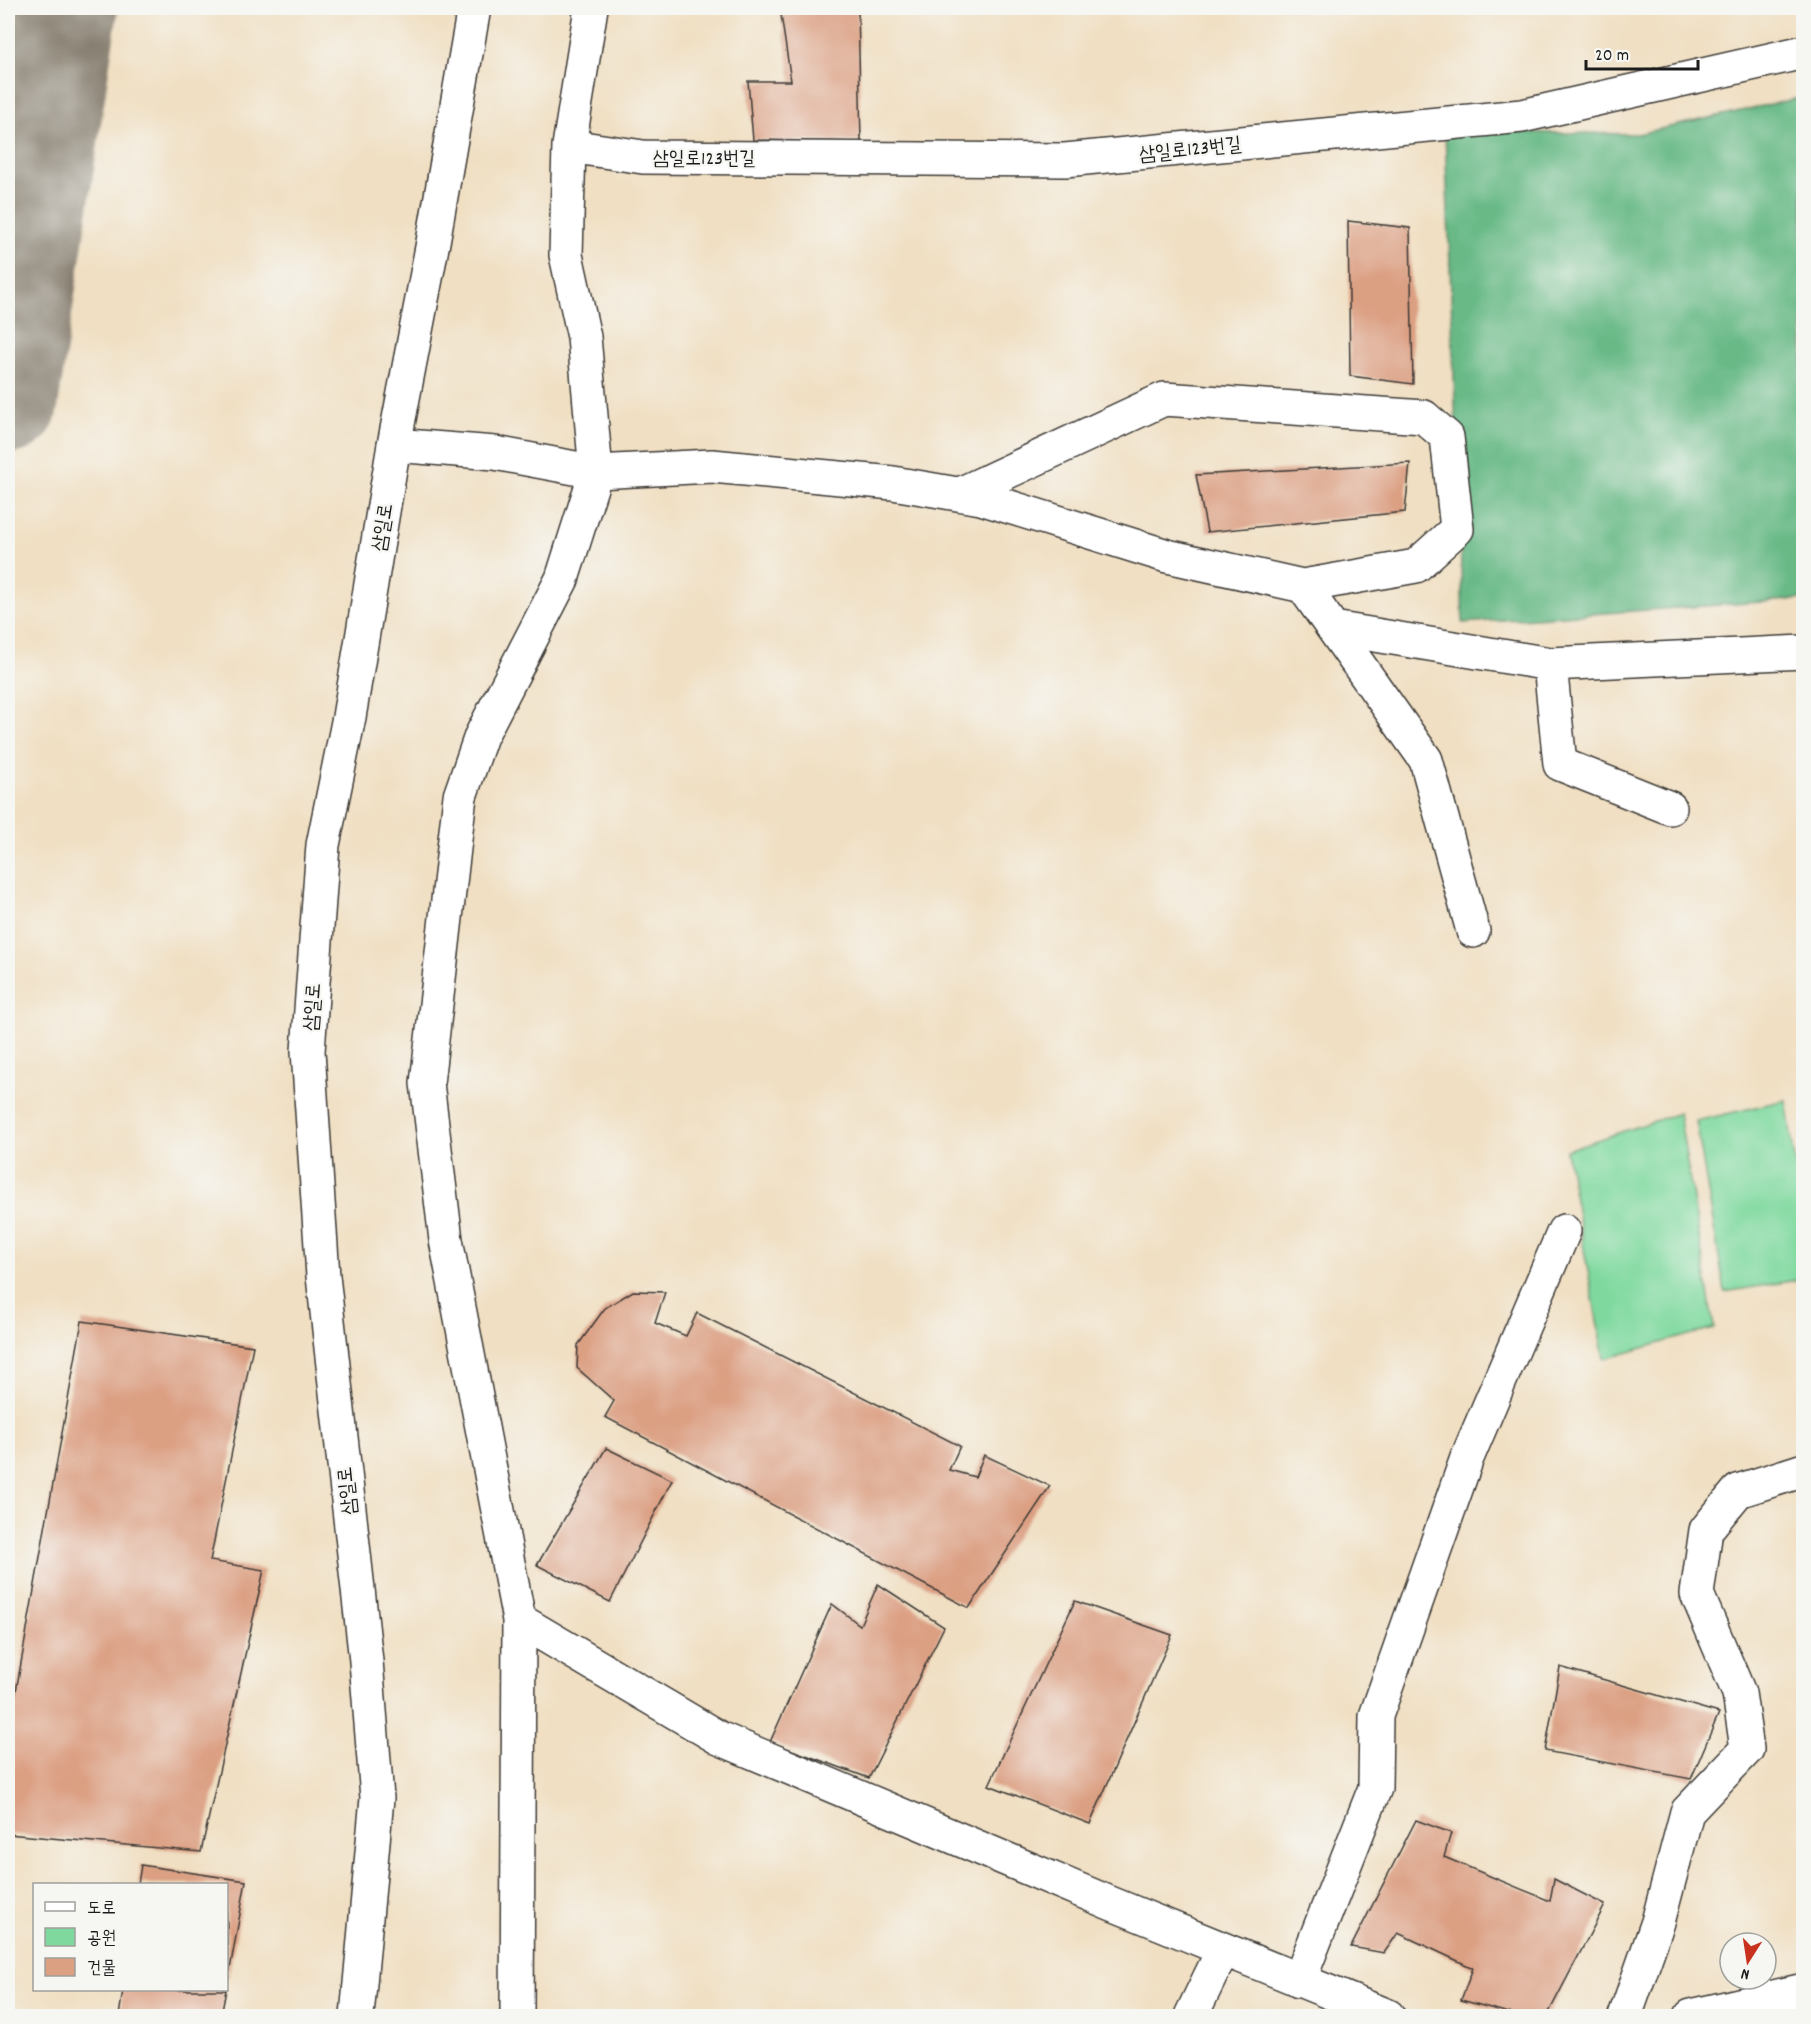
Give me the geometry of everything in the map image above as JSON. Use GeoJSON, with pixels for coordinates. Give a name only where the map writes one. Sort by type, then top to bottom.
{"type":"FeatureCollection","features":[{"type":"Feature","properties":{"kind":"main road","name":"삼일로"},"geometry":{"type":"LineString","coordinates":[[357,2016],[376,1798],[366,1660],[323,1276],[308,1051],[323,845],[355,682],[394,445],[474,8]]}},
{"type":"Feature","properties":{"kind":"main road"},"geometry":{"type":"LineString","coordinates":[[518,2016],[519,1620],[446,1240],[427,1083],[460,796],[481,736],[562,579],[596,472],[584,337],[566,255],[569,146],[591,8]]}},
{"type":"Feature","properties":{"kind":"main road","name":"삼일로123번길"},"geometry":{"type":"LineString","coordinates":[[569,146],[643,157],[1065,160],[1521,116],[1803,52]]}},
{"type":"Feature","properties":{"kind":"main road"},"geometry":{"type":"LineString","coordinates":[[394,445],[495,453],[596,472],[712,466],[893,483],[981,498],[1167,556],[1303,586],[1416,566],[1457,529],[1447,437],[1424,417],[1164,399],[960,494]]}},
{"type":"Feature","properties":{"kind":"main road"},"geometry":{"type":"LineString","coordinates":[[1303,586],[1426,760],[1473,931]]}},
{"type":"Feature","properties":{"kind":"main road"},"geometry":{"type":"LineString","coordinates":[[1333,628],[1550,664],[1803,652]]}},
{"type":"Feature","properties":{"kind":"main road"},"geometry":{"type":"LineString","coordinates":[[1550,664],[1560,764],[1670,808]]}},
{"type":"Feature","properties":{"kind":"main road"},"geometry":{"type":"LineString","coordinates":[[1299,1981],[1375,1788],[1376,1716],[1467,1458],[1564,1231]]}},
{"type":"Feature","properties":{"kind":"main road"},"geometry":{"type":"LineString","coordinates":[[1625,2016],[1658,1922],[1687,1812],[1748,1749],[1739,1693],[1696,1594],[1706,1530],[1738,1491],[1803,1470]]}},
{"type":"Feature","properties":{"kind":"main road"},"geometry":{"type":"LineString","coordinates":[[519,1620],[719,1738],[1223,1950],[1388,2016]]}},
{"type":"Feature","properties":{"kind":"main road"},"geometry":{"type":"LineString","coordinates":[[1191,2016],[1223,1950]]}},
{"type":"Feature","properties":{"kind":"main road"},"geometry":{"type":"LineString","coordinates":[[1691,2016],[1803,1990]]}},
{"type":"Feature","properties":{"kind":"green space"},"geometry":{"type":"Polygon","coordinates":[[[1803,97],[1803,599],[1463,623],[1445,131],[1638,134],[1803,97]]]}},
{"type":"Feature","properties":{"kind":"green space"},"geometry":{"type":"Polygon","coordinates":[[[1786,1100],[1803,1214],[1803,1279],[1725,1292],[1696,1121],[1786,1100]]]}},
{"type":"Feature","properties":{"kind":"green space"},"geometry":{"type":"Polygon","coordinates":[[[1679,1113],[1714,1328],[1604,1359],[1566,1150],[1679,1113]]]}},
{"type":"Feature","properties":{"kind":"building"},"geometry":{"type":"Polygon","coordinates":[[[780,8],[858,8],[861,142],[753,140],[748,81],[791,81],[780,8]]]}},
{"type":"Feature","properties":{"kind":"building"},"geometry":{"type":"Polygon","coordinates":[[[1348,221],[1410,228],[1413,384],[1350,376],[1348,221]]]}},
{"type":"Feature","properties":{"kind":"building"},"geometry":{"type":"Polygon","coordinates":[[[1410,463],[1405,512],[1207,532],[1196,475],[1410,463]]]}},
{"type":"Feature","properties":{"kind":"building"},"geometry":{"type":"Polygon","coordinates":[[[633,1291],[665,1292],[655,1323],[686,1336],[697,1313],[960,1446],[949,1470],[975,1477],[984,1455],[1050,1486],[969,1608],[605,1417],[614,1401],[577,1368],[578,1345],[605,1308],[633,1291]]]}},
{"type":"Feature","properties":{"kind":"building"},"geometry":{"type":"Polygon","coordinates":[[[82,1321],[253,1346],[210,1561],[264,1570],[201,1852],[8,1834],[8,1736],[82,1321]]]}},
{"type":"Feature","properties":{"kind":"building"},"geometry":{"type":"Polygon","coordinates":[[[606,1448],[672,1480],[610,1602],[537,1565],[606,1448]]]}},
{"type":"Feature","properties":{"kind":"building"},"geometry":{"type":"Polygon","coordinates":[[[878,1584],[944,1627],[869,1778],[770,1742],[832,1604],[860,1625],[878,1584]]]}},
{"type":"Feature","properties":{"kind":"building"},"geometry":{"type":"Polygon","coordinates":[[[1075,1601],[1172,1635],[1090,1824],[989,1785],[1075,1601]]]}},
{"type":"Feature","properties":{"kind":"building"},"geometry":{"type":"Polygon","coordinates":[[[1560,1667],[1719,1713],[1691,1779],[1545,1751],[1560,1667]]]}},
{"type":"Feature","properties":{"kind":"building"},"geometry":{"type":"Polygon","coordinates":[[[1416,1820],[1451,1833],[1444,1857],[1550,1901],[1554,1879],[1605,1905],[1547,2016],[1520,2016],[1461,2000],[1473,1968],[1398,1933],[1384,1953],[1351,1947],[1416,1820]]]}},
{"type":"Feature","properties":{"kind":"building"},"geometry":{"type":"Polygon","coordinates":[[[141,1865],[246,1881],[228,1980],[228,1883],[138,1883],[141,1865]]]}},
{"type":"Feature","properties":{"kind":"building"},"geometry":{"type":"Polygon","coordinates":[[[123,1991],[226,1991],[221,2016],[119,2016],[123,1991]]]}},
{"type":"Feature","properties":{"kind":"taxiway"},"geometry":{"type":"LineString","coordinates":[[8,404],[68,8]]}}]}
